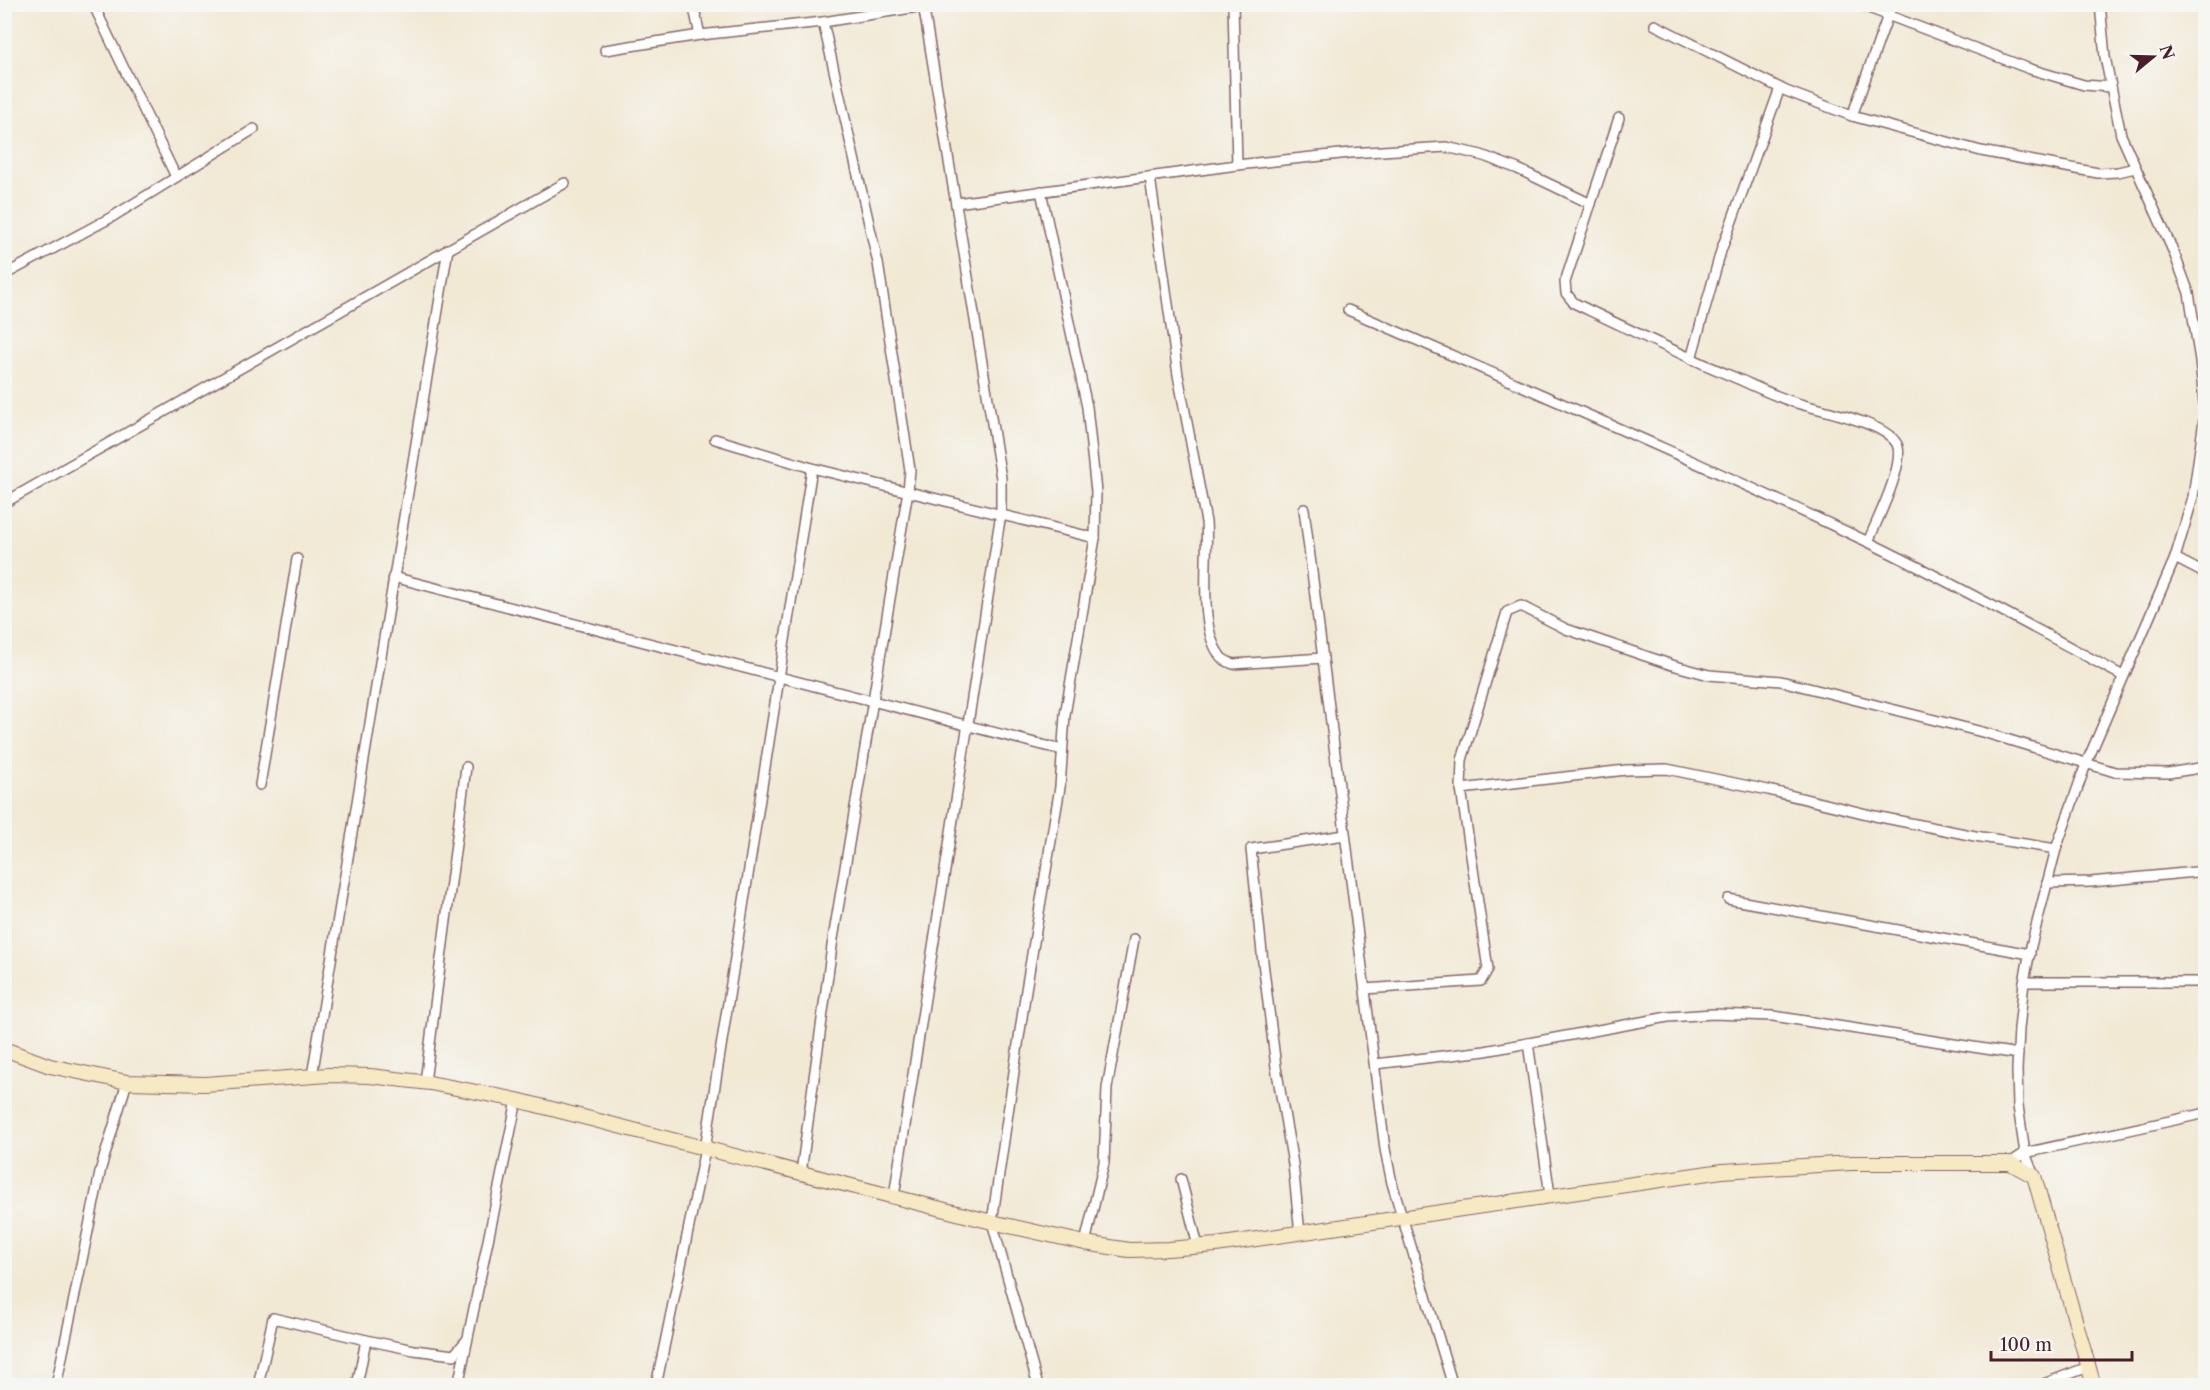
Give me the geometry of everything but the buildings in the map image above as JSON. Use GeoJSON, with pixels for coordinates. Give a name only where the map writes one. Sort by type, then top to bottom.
{"type":"FeatureCollection","features":[{"type":"Feature","properties":{"kind":"street"},"geometry":{"type":"LineString","coordinates":[[93,4],[176,177]]}},
{"type":"Feature","properties":{"kind":"street"},"geometry":{"type":"LineString","coordinates":[[693,4],[700,35]]}},
{"type":"Feature","properties":{"kind":"street"},"geometry":{"type":"LineString","coordinates":[[605,50],[700,35],[823,22],[937,4]]}},
{"type":"Feature","properties":{"kind":"street"},"geometry":{"type":"LineString","coordinates":[[1233,4],[1237,165]]}},
{"type":"Feature","properties":{"kind":"street"},"geometry":{"type":"LineString","coordinates":[[1858,4],[2031,69],[2084,85],[2111,87]]}},
{"type":"Feature","properties":{"kind":"street"},"geometry":{"type":"LineString","coordinates":[[1852,116],[1892,4]]}},
{"type":"Feature","properties":{"kind":"street"},"geometry":{"type":"LineString","coordinates":[[2094,1386],[2034,1176],[2025,1153],[2018,1106],[2018,1054],[2024,982],[2056,849],[2086,764],[2175,558],[2193,496],[2205,413],[2200,360],[2189,293],[2174,253],[2121,135],[2105,57],[2100,4]]}},
{"type":"Feature","properties":{"kind":"street"},"geometry":{"type":"LineString","coordinates":[[894,1196],[1001,513],[1001,478],[924,6]]}},
{"type":"Feature","properties":{"kind":"street"},"geometry":{"type":"LineString","coordinates":[[801,1173],[833,939],[909,491],[910,470],[878,263],[823,22]]}},
{"type":"Feature","properties":{"kind":"street"},"geometry":{"type":"LineString","coordinates":[[1654,25],[1780,88],[1852,116],[1981,151],[2098,173],[2135,168]]}},
{"type":"Feature","properties":{"kind":"street"},"geometry":{"type":"LineString","coordinates":[[1691,359],[1721,251],[1780,88]]}},
{"type":"Feature","properties":{"kind":"street"},"geometry":{"type":"LineString","coordinates":[[1619,118],[1565,282],[1566,293],[1574,303],[1691,359],[1796,403],[1856,420],[1893,437],[1898,446],[1898,460],[1893,481],[1868,542]]}},
{"type":"Feature","properties":{"kind":"street"},"geometry":{"type":"LineString","coordinates":[[4,275],[112,217],[254,129]]}},
{"type":"Feature","properties":{"kind":"street"},"geometry":{"type":"LineString","coordinates":[[956,203],[1237,165],[1350,153],[1446,147],[1481,155],[1518,169],[1592,204]]}},
{"type":"Feature","properties":{"kind":"street"},"geometry":{"type":"LineString","coordinates":[[1150,177],[1178,375],[1206,522],[1208,544],[1206,609],[1211,637],[1221,658],[1233,664],[1323,658]]}},
{"type":"Feature","properties":{"kind":"street"},"geometry":{"type":"LineString","coordinates":[[4,503],[565,183]]}},
{"type":"Feature","properties":{"kind":"street"},"geometry":{"type":"LineString","coordinates":[[1038,1386],[992,1222],[1026,990],[1060,787],[1065,715],[1095,538],[1096,492],[1087,407],[1041,191]]}},
{"type":"Feature","properties":{"kind":"street"},"geometry":{"type":"LineString","coordinates":[[312,1076],[448,249]]}},
{"type":"Feature","properties":{"kind":"street"},"geometry":{"type":"LineString","coordinates":[[1348,310],[1733,479],[1868,542],[2123,676]]}},
{"type":"Feature","properties":{"kind":"street"},"geometry":{"type":"LineString","coordinates":[[715,439],[813,468],[1095,538]]}},
{"type":"Feature","properties":{"kind":"street"},"geometry":{"type":"LineString","coordinates":[[656,1386],[705,1149],[813,468]]}},
{"type":"Feature","properties":{"kind":"street"},"geometry":{"type":"LineString","coordinates":[[1304,509],[1385,1149],[1392,1183],[1453,1386]]}},
{"type":"Feature","properties":{"kind":"street"},"geometry":{"type":"LineString","coordinates":[[2175,558],[2205,574]]}},
{"type":"Feature","properties":{"kind":"street"},"geometry":{"type":"LineString","coordinates":[[260,785],[297,559]]}},
{"type":"Feature","properties":{"kind":"street"},"geometry":{"type":"LineString","coordinates":[[393,577],[1062,750]]}},
{"type":"Feature","properties":{"kind":"street"},"geometry":{"type":"LineString","coordinates":[[1365,989],[1481,981],[1488,969],[1461,789],[1462,760],[1480,694],[1507,612],[1521,606],[1566,629],[1672,665],[1709,675],[1781,681],[1986,733],[2115,772],[2136,774],[2205,767]]}},
{"type":"Feature","properties":{"kind":"street"},"geometry":{"type":"LineString","coordinates":[[425,1082],[466,767]]}},
{"type":"Feature","properties":{"kind":"street"},"geometry":{"type":"LineString","coordinates":[[1461,789],[1626,770],[1667,769],[1875,816],[2056,849]]}},
{"type":"Feature","properties":{"kind":"street"},"geometry":{"type":"LineString","coordinates":[[1300,1234],[1293,1164],[1276,1067],[1251,849],[1345,835]]}},
{"type":"Feature","properties":{"kind":"street"},"geometry":{"type":"LineString","coordinates":[[2047,883],[2091,882],[2205,871]]}},
{"type":"Feature","properties":{"kind":"street"},"geometry":{"type":"LineString","coordinates":[[1728,899],[2030,954]]}},
{"type":"Feature","properties":{"kind":"street"},"geometry":{"type":"LineString","coordinates":[[1085,1244],[1104,1163],[1107,1088],[1134,939]]}},
{"type":"Feature","properties":{"kind":"street"},"geometry":{"type":"LineString","coordinates":[[2024,982],[2205,982]]}},
{"type":"Feature","properties":{"kind":"street"},"geometry":{"type":"LineString","coordinates":[[1375,1064],[1485,1051],[1668,1017],[1713,1014],[1773,1016],[2018,1054]]}},
{"type":"Feature","properties":{"kind":"street"},"geometry":{"type":"LineString","coordinates":[[1528,1043],[1550,1195]]}},
{"type":"Feature","properties":{"kind":"street"},"geometry":{"type":"LineString","coordinates":[[4,1049],[51,1066],[127,1082],[205,1084],[312,1076],[370,1076],[425,1082],[517,1100],[992,1222],[1085,1244],[1129,1250],[1198,1246],[1300,1234],[1550,1195],[1722,1171],[1783,1166],[1851,1163],[2010,1163],[2034,1176]]}},
{"type":"Feature","properties":{"kind":"street"},"geometry":{"type":"LineString","coordinates":[[56,1386],[101,1168],[127,1082]]}},
{"type":"Feature","properties":{"kind":"street"},"geometry":{"type":"LineString","coordinates":[[458,1386],[517,1100]]}},
{"type":"Feature","properties":{"kind":"street"},"geometry":{"type":"LineString","coordinates":[[2010,1163],[2025,1153],[2205,1113]]}},
{"type":"Feature","properties":{"kind":"street"},"geometry":{"type":"LineString","coordinates":[[1182,1179],[1198,1246]]}},
{"type":"Feature","properties":{"kind":"street"},"geometry":{"type":"LineString","coordinates":[[258,1386],[273,1318],[414,1350],[454,1355],[467,1340]]}},
{"type":"Feature","properties":{"kind":"street"},"geometry":{"type":"LineString","coordinates":[[357,1386],[366,1340]]}},
{"type":"Feature","properties":{"kind":"street"},"geometry":{"type":"LineString","coordinates":[[2038,1386],[2088,1367]]}}]}
